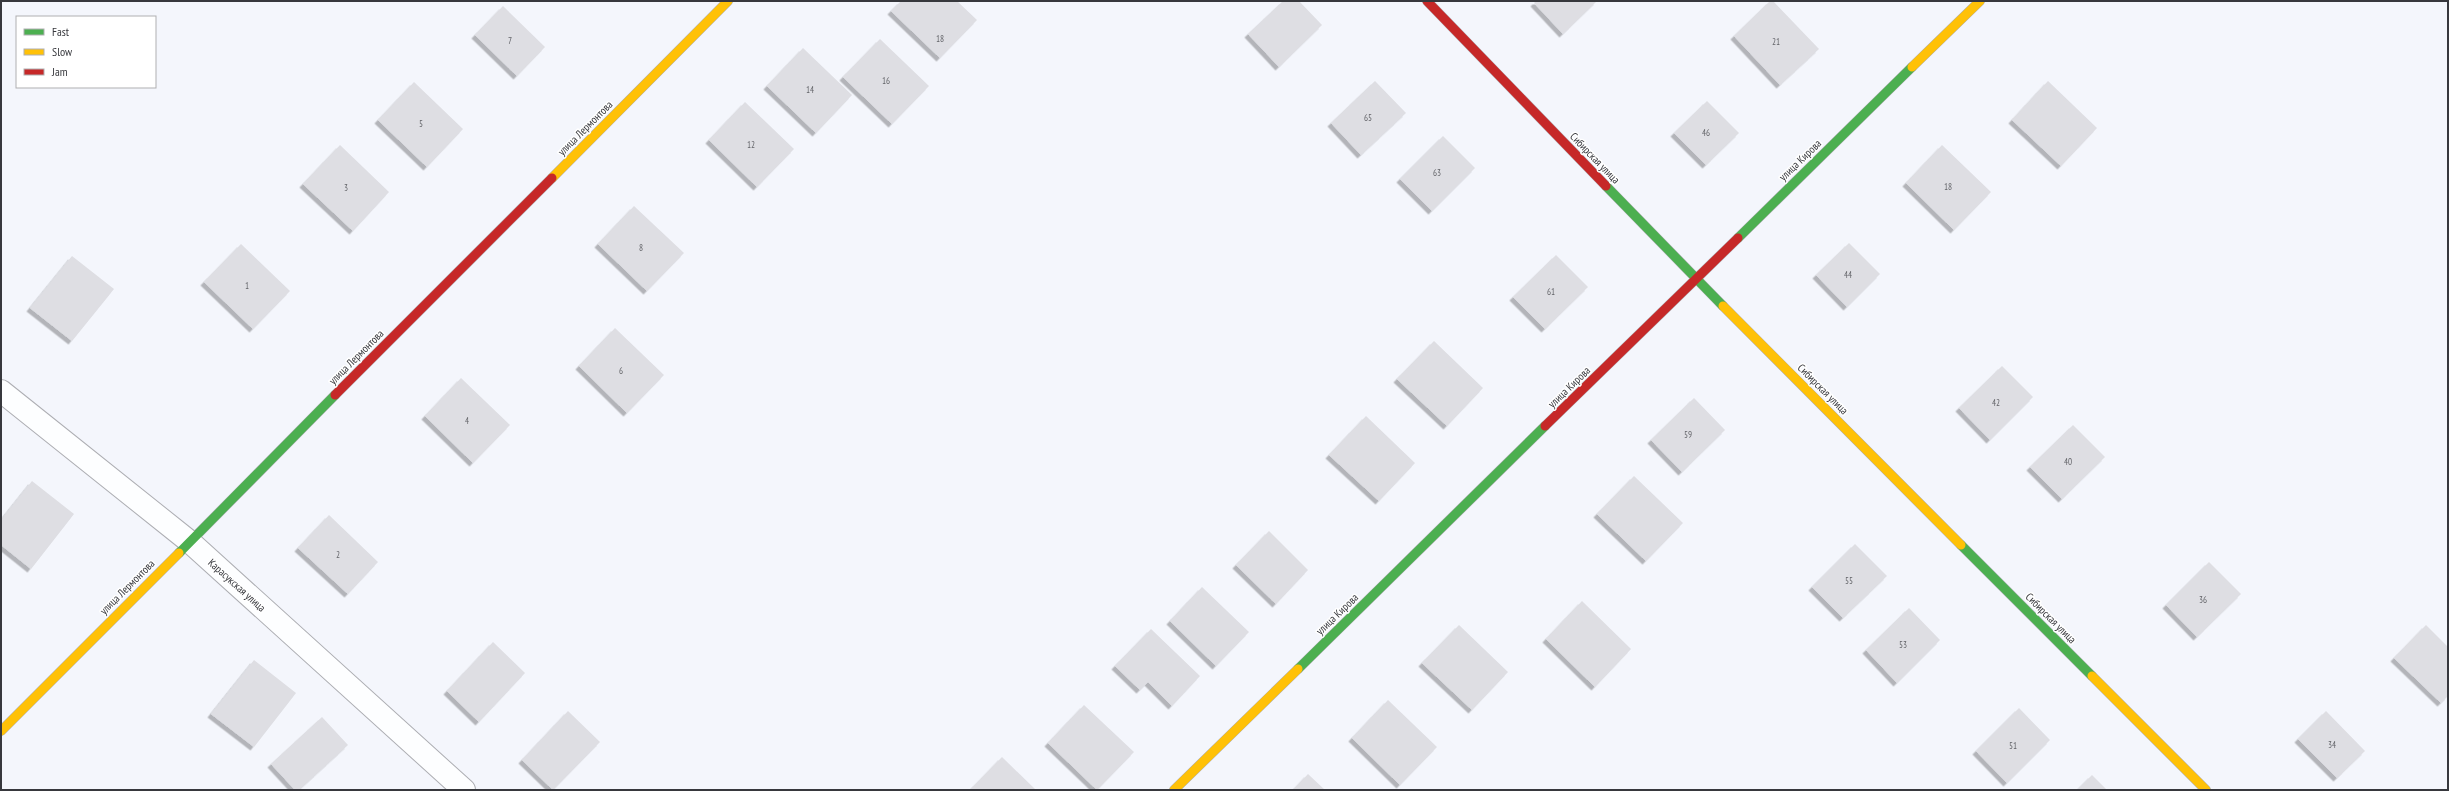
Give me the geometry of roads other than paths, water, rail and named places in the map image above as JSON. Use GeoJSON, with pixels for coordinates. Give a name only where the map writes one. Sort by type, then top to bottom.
{"type":"FeatureCollection","features":[{"type":"Feature","properties":{"kind":"street","name":"улица Лермонтова"},"geometry":{"type":"LineString","coordinates":[[1,731],[728,1]]}},
{"type":"Feature","properties":{"kind":"street","name":"Сибирская улица"},"geometry":{"type":"LineString","coordinates":[[1427,1],[1696,279],[2206,790]]}},
{"type":"Feature","properties":{"kind":"street","name":"улица Кирова"},"geometry":{"type":"LineString","coordinates":[[1174,790],[1980,1]]}},
{"type":"Feature","properties":{"kind":"street","name":"Карасукская улица"},"geometry":{"type":"LineString","coordinates":[[1,391],[190,542],[464,790]]}}]}
